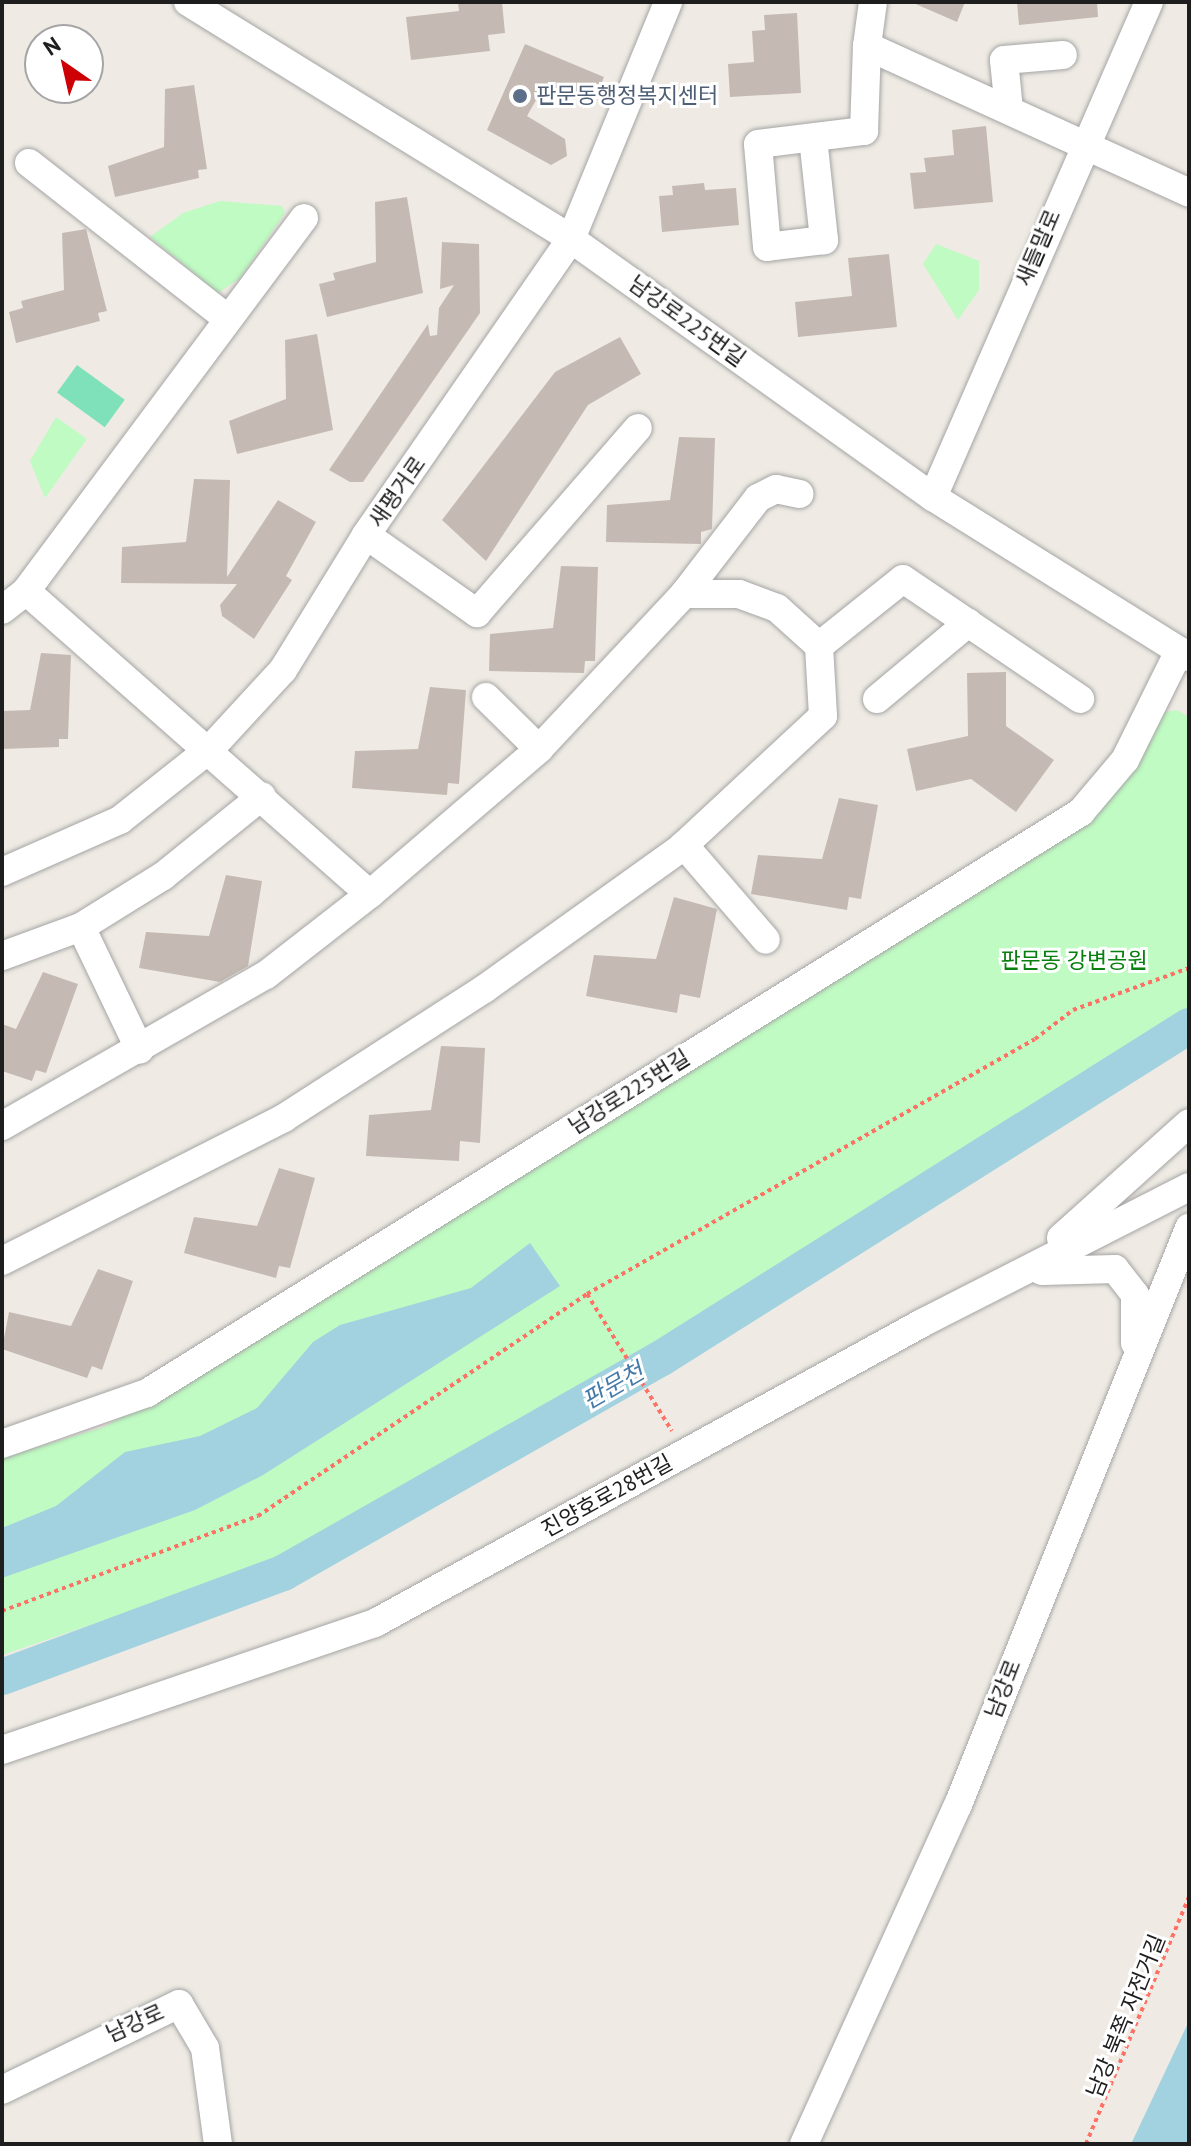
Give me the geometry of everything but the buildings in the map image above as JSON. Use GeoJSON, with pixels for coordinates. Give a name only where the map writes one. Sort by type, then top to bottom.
{"type":"FeatureCollection","features":[{"type":"Feature","properties":{"kind":"street","name":"남강로225번길"},"geometry":{"type":"LineString","coordinates":[[2,1444],[147,1393],[1081,812],[1125,760],[1184,654],[933,497],[571,239],[188,2]]}},
{"type":"Feature","properties":{"kind":"street","name":"새평거로"},"geometry":{"type":"LineString","coordinates":[[2,872],[120,820],[211,748],[283,670],[366,535],[571,239],[668,2]]}},
{"type":"Feature","properties":{"kind":"street"},"geometry":{"type":"LineString","coordinates":[[813,138],[864,131],[867,46],[873,2]]}},
{"type":"Feature","properties":{"kind":"street","name":"새들말로"},"geometry":{"type":"LineString","coordinates":[[933,497],[1081,147],[1149,2]]}},
{"type":"Feature","properties":{"kind":"street"},"geometry":{"type":"LineString","coordinates":[[867,46],[1009,110],[1081,147],[1189,193]]}},
{"type":"Feature","properties":{"kind":"street"},"geometry":{"type":"LineString","coordinates":[[1009,110],[1004,60],[1063,55]]}},
{"type":"Feature","properties":{"kind":"street"},"geometry":{"type":"LineString","coordinates":[[29,163],[227,318]]}},
{"type":"Feature","properties":{"kind":"street"},"geometry":{"type":"LineString","coordinates":[[2,610],[26,591],[304,218]]}},
{"type":"Feature","properties":{"kind":"street"},"geometry":{"type":"LineString","coordinates":[[366,535],[477,613],[638,428]]}},
{"type":"Feature","properties":{"kind":"street"},"geometry":{"type":"LineString","coordinates":[[2,1126],[140,1050],[266,975],[370,894],[539,749],[684,594],[758,498],[776,489],[799,494]]}},
{"type":"Feature","properties":{"kind":"street"},"geometry":{"type":"LineString","coordinates":[[819,646],[903,579],[1080,699]]}},
{"type":"Feature","properties":{"kind":"street"},"geometry":{"type":"LineString","coordinates":[[26,591],[211,748],[370,894]]}},
{"type":"Feature","properties":{"kind":"street"},"geometry":{"type":"LineString","coordinates":[[2,1261],[284,1118],[484,989],[684,845],[823,716],[819,646],[777,608],[739,594],[684,594]]}},
{"type":"Feature","properties":{"kind":"street"},"geometry":{"type":"LineString","coordinates":[[877,699],[968,623]]}},
{"type":"Feature","properties":{"kind":"street"},"geometry":{"type":"LineString","coordinates":[[486,697],[539,749]]}},
{"type":"Feature","properties":{"kind":"street"},"geometry":{"type":"LineString","coordinates":[[2,956],[81,927],[163,876],[262,796]]}},
{"type":"Feature","properties":{"kind":"street"},"geometry":{"type":"LineString","coordinates":[[684,845],[766,940]]}},
{"type":"Feature","properties":{"kind":"street"},"geometry":{"type":"LineString","coordinates":[[81,927],[140,1050]]}},
{"type":"Feature","properties":{"kind":"street"},"geometry":{"type":"LineString","coordinates":[[1014,1276],[1129,1184],[1189,1123]]}},
{"type":"Feature","properties":{"kind":"street","name":"진양호로28번길"},"geometry":{"type":"LineString","coordinates":[[2,1750],[375,1623],[1014,1276],[1189,1187]]}},
{"type":"Feature","properties":{"kind":"street","name":"남강로"},"geometry":{"type":"LineString","coordinates":[[804,2144],[958,1805],[1135,1356],[1189,1228]]}},
{"type":"Feature","properties":{"kind":"street"},"geometry":{"type":"LineString","coordinates":[[1014,1276],[1074,1265],[1115,1269],[1135,1295],[1135,1356]]}},
{"type":"Feature","properties":{"kind":"street","name":"남강로"},"geometry":{"type":"LineString","coordinates":[[2,2090],[179,2004],[205,2048],[218,2144]]}},
{"type":"Feature","properties":{"kind":"path"},"geometry":{"type":"LineString","coordinates":[[2,1611],[258,1516],[587,1294],[1035,1039],[1073,1010],[1189,968]]}},
{"type":"Feature","properties":{"kind":"path"},"geometry":{"type":"LineString","coordinates":[[587,1294],[672,1431]]}},
{"type":"Feature","properties":{"kind":"path","name":"남강 북쪽 자전거길"},"geometry":{"type":"LineString","coordinates":[[1086,2144],[1189,1896]]}},
{"type":"Feature","properties":{"kind":"green space"},"geometry":{"type":"Polygon","coordinates":[[[220,201],[282,206],[285,213],[240,278],[218,293],[150,237],[183,213],[220,201]]]}},
{"type":"Feature","properties":{"kind":"green space"},"geometry":{"type":"Polygon","coordinates":[[[936,244],[979,261],[979,290],[958,320],[923,264],[936,244]]]}},
{"type":"Feature","properties":{"kind":"green space"},"geometry":{"type":"Polygon","coordinates":[[[77,365],[125,400],[105,427],[57,393],[77,365]]]}},
{"type":"Feature","properties":{"kind":"green space"},"geometry":{"type":"Polygon","coordinates":[[[56,417],[87,439],[45,498],[30,461],[56,417]]]}},
{"type":"Feature","properties":{"kind":"green space","name":"판문동 강변공원"},"geometry":{"type":"Polygon","coordinates":[[[1177,710],[1189,717],[1189,1026],[346,1538],[2,1655],[2,1458],[104,1427],[215,1363],[1091,813],[1160,713],[1177,710]]]}},
{"type":"Feature","properties":{"kind":"water"},"geometry":{"type":"Polygon","coordinates":[[[530,1243],[560,1286],[263,1475],[195,1510],[2,1578],[2,1528],[56,1506],[125,1452],[200,1436],[257,1408],[313,1342],[340,1325],[471,1288],[530,1243]]]}},
{"type":"Feature","properties":{"kind":"water"},"geometry":{"type":"Polygon","coordinates":[[[1189,2021],[1189,2144],[1131,2144],[1189,2021]]]}},
{"type":"Feature","properties":{"kind":"waterway","name":"판문천"},"geometry":{"type":"LineString","coordinates":[[2,1677],[283,1573],[660,1359],[1189,1026]]}},
{"type":"Feature","properties":{"kind":"place","name":"판문동행정복지센터"},"geometry":{"type":"Point","coordinates":[520,96]}}]}
